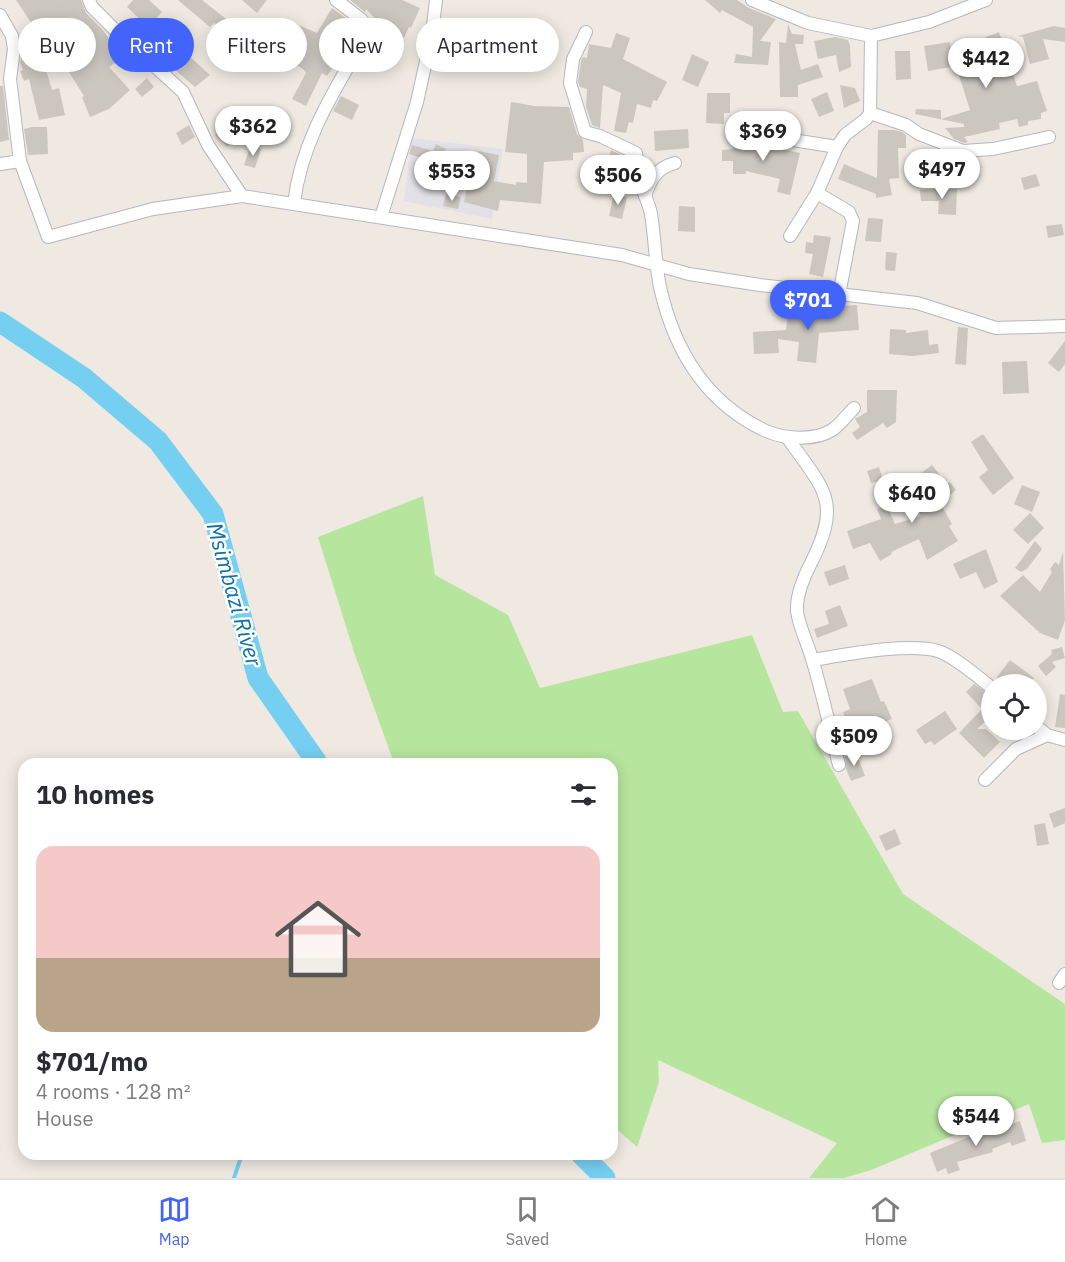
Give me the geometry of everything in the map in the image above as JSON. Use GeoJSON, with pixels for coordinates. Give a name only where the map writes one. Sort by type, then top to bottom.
{"type":"FeatureCollection","features":[{"type":"Feature","properties":{"kind":"street"},"geometry":{"type":"LineString","coordinates":[[89,0],[92,7],[183,92],[208,145],[242,196]]}},
{"type":"Feature","properties":{"kind":"street"},"geometry":{"type":"LineString","coordinates":[[294,203],[301,164],[309,142],[360,46],[366,29],[362,20],[336,0]]}},
{"type":"Feature","properties":{"kind":"street"},"geometry":{"type":"LineString","coordinates":[[381,217],[417,102],[432,34],[435,0]]}},
{"type":"Feature","properties":{"kind":"street"},"geometry":{"type":"LineString","coordinates":[[754,1],[807,23],[871,36],[929,22],[986,0]]}},
{"type":"Feature","properties":{"kind":"street"},"geometry":{"type":"LineString","coordinates":[[0,15],[12,36],[14,49],[10,79],[20,161],[48,237],[153,209],[242,196],[622,255],[689,274],[760,285],[917,303],[996,328],[1065,326]]}},
{"type":"Feature","properties":{"kind":"street"},"geometry":{"type":"LineString","coordinates":[[586,32],[573,59],[570,83],[585,132],[600,136],[636,153],[638,171],[650,209],[660,285],[672,329],[698,379],[726,407],[749,423],[774,435],[787,437],[823,435],[834,429],[854,408]]}},
{"type":"Feature","properties":{"kind":"street"},"geometry":{"type":"LineString","coordinates":[[790,236],[817,193],[837,147],[845,135],[866,119],[870,113],[871,36]]}},
{"type":"Feature","properties":{"kind":"street"},"geometry":{"type":"LineString","coordinates":[[870,113],[906,125],[919,134],[963,151],[993,149],[1049,137]]}},
{"type":"Feature","properties":{"kind":"street"},"geometry":{"type":"LineString","coordinates":[[749,133],[837,147]]}},
{"type":"Feature","properties":{"kind":"street"},"geometry":{"type":"LineString","coordinates":[[0,164],[20,161]]}},
{"type":"Feature","properties":{"kind":"street"},"geometry":{"type":"LineString","coordinates":[[645,196],[656,172],[663,166],[675,163]]}},
{"type":"Feature","properties":{"kind":"street"},"geometry":{"type":"LineString","coordinates":[[817,193],[849,212],[853,221],[839,295]]}},
{"type":"Feature","properties":{"kind":"street"},"geometry":{"type":"LineString","coordinates":[[787,437],[823,488],[829,509],[826,526],[807,572],[797,612],[813,660],[839,765]]}},
{"type":"Feature","properties":{"kind":"street"},"geometry":{"type":"LineString","coordinates":[[813,660],[878,650],[925,649],[939,651],[981,680]]}},
{"type":"Feature","properties":{"kind":"street"},"geometry":{"type":"LineString","coordinates":[[1047,735],[1065,740]]}},
{"type":"Feature","properties":{"kind":"street"},"geometry":{"type":"LineString","coordinates":[[986,780],[1016,749],[1036,740]]}},
{"type":"Feature","properties":{"kind":"shaded area"},"geometry":{"type":"Polygon","coordinates":[[[412,138],[503,149],[492,219],[404,201],[412,138]]]}},
{"type":"Feature","properties":{"kind":"green space"},"geometry":{"type":"Polygon","coordinates":[[[423,496],[435,575],[508,615],[540,688],[752,635],[783,712],[798,711],[903,894],[1065,1004],[1065,1140],[1042,1143],[1029,1104],[871,1170],[844,1178],[809,1178],[837,1143],[658,1060],[659,1082],[637,1147],[618,1130],[618,758],[392,758],[354,652],[318,537],[423,496]]]}},
{"type":"Feature","properties":{"kind":"building"},"geometry":{"type":"Polygon","coordinates":[[[16,0],[81,0],[86,13],[91,18],[28,18],[16,0]]]}},
{"type":"Feature","properties":{"kind":"building"},"geometry":{"type":"Polygon","coordinates":[[[133,0],[149,0],[162,12],[156,18],[139,18],[127,7],[133,0]]]}},
{"type":"Feature","properties":{"kind":"building"},"geometry":{"type":"Polygon","coordinates":[[[178,0],[202,0],[225,18],[206,18],[206,24],[178,0]]]}},
{"type":"Feature","properties":{"kind":"building"},"geometry":{"type":"Polygon","coordinates":[[[242,0],[267,0],[257,13],[242,0]]]}},
{"type":"Feature","properties":{"kind":"building"},"geometry":{"type":"Polygon","coordinates":[[[350,0],[402,0],[420,8],[404,38],[404,18],[374,18],[366,9],[365,12],[350,0]]]}},
{"type":"Feature","properties":{"kind":"building"},"geometry":{"type":"Polygon","coordinates":[[[705,0],[737,0],[749,8],[776,19],[760,41],[771,42],[768,65],[734,63],[736,54],[752,57],[753,27],[722,10],[720,13],[705,0]]]}},
{"type":"Feature","properties":{"kind":"building"},"geometry":{"type":"Polygon","coordinates":[[[332,8],[346,18],[326,18],[332,8]]]}},
{"type":"Feature","properties":{"kind":"building"},"geometry":{"type":"Polygon","coordinates":[[[96,23],[108,37],[108,72],[114,72],[130,90],[109,109],[90,117],[82,97],[84,96],[69,72],[96,72],[96,23]]]}},
{"type":"Feature","properties":{"kind":"building"},"geometry":{"type":"Polygon","coordinates":[[[788,24],[792,34],[804,35],[803,44],[795,44],[801,70],[818,64],[823,77],[798,85],[798,97],[780,97],[779,42],[786,43],[788,24]]]}},
{"type":"Feature","properties":{"kind":"building"},"geometry":{"type":"Polygon","coordinates":[[[1054,26],[1065,28],[1065,42],[1043,39],[1049,59],[1030,64],[1023,37],[1018,36],[1054,26]]]}},
{"type":"Feature","properties":{"kind":"building"},"geometry":{"type":"Polygon","coordinates":[[[307,29],[317,33],[319,30],[319,72],[330,72],[327,76],[322,73],[306,106],[292,99],[307,72],[307,29]]]}},
{"type":"Feature","properties":{"kind":"building"},"geometry":{"type":"Polygon","coordinates":[[[999,32],[1017,86],[1037,81],[1047,111],[1041,113],[1041,119],[1028,121],[1028,125],[1019,127],[1017,119],[999,123],[1000,129],[964,137],[968,142],[964,143],[954,139],[945,128],[964,127],[964,124],[915,114],[916,109],[941,110],[941,119],[970,110],[956,66],[928,71],[924,46],[950,42],[952,57],[988,42],[986,37],[999,32]]]}},
{"type":"Feature","properties":{"kind":"building"},"geometry":{"type":"Polygon","coordinates":[[[616,33],[630,38],[623,59],[667,82],[657,101],[653,100],[651,108],[637,104],[633,123],[629,122],[626,133],[614,131],[621,93],[603,85],[600,128],[592,125],[586,107],[587,89],[580,87],[578,82],[581,61],[583,57],[587,58],[589,44],[611,48],[616,33]]]}},
{"type":"Feature","properties":{"kind":"building"},"geometry":{"type":"Polygon","coordinates":[[[835,37],[848,40],[850,46],[851,67],[839,72],[836,55],[818,59],[814,41],[835,37]]]}},
{"type":"Feature","properties":{"kind":"building"},"geometry":{"type":"Polygon","coordinates":[[[895,51],[910,51],[911,79],[896,80],[895,51]]]}},
{"type":"Feature","properties":{"kind":"building"},"geometry":{"type":"Polygon","coordinates":[[[692,54],[709,62],[698,87],[682,80],[692,54]]]}},
{"type":"Feature","properties":{"kind":"building"},"geometry":{"type":"Polygon","coordinates":[[[194,60],[210,75],[195,87],[178,72],[194,72],[194,60]]]}},
{"type":"Feature","properties":{"kind":"building"},"geometry":{"type":"Polygon","coordinates":[[[20,72],[47,72],[52,90],[59,88],[65,115],[39,120],[29,79],[24,81],[20,72]]]}},
{"type":"Feature","properties":{"kind":"building"},"geometry":{"type":"Polygon","coordinates":[[[147,78],[154,87],[142,97],[135,89],[147,78]]]}},
{"type":"Feature","properties":{"kind":"building"},"geometry":{"type":"Polygon","coordinates":[[[840,85],[855,88],[860,101],[844,108],[840,85]]]}},
{"type":"Feature","properties":{"kind":"building"},"geometry":{"type":"Polygon","coordinates":[[[0,86],[3,86],[9,140],[0,142],[0,86]]]}},
{"type":"Feature","properties":{"kind":"building"},"geometry":{"type":"Polygon","coordinates":[[[827,92],[834,111],[819,117],[811,99],[827,92]]]}},
{"type":"Feature","properties":{"kind":"building"},"geometry":{"type":"Polygon","coordinates":[[[707,93],[730,93],[730,113],[724,113],[724,124],[706,123],[707,93]]]}},
{"type":"Feature","properties":{"kind":"building"},"geometry":{"type":"Polygon","coordinates":[[[341,96],[359,105],[352,120],[333,111],[341,96]]]}},
{"type":"Feature","properties":{"kind":"building"},"geometry":{"type":"Polygon","coordinates":[[[511,102],[534,106],[569,107],[577,134],[583,140],[584,152],[573,153],[573,160],[544,162],[541,204],[500,200],[498,211],[464,202],[469,177],[474,178],[478,151],[499,155],[494,181],[516,185],[516,182],[527,183],[527,154],[505,152],[511,102]]]}},
{"type":"Feature","properties":{"kind":"building"},"geometry":{"type":"Polygon","coordinates":[[[234,114],[249,128],[240,137],[237,134],[227,146],[215,135],[234,114]]]}},
{"type":"Feature","properties":{"kind":"building"},"geometry":{"type":"Polygon","coordinates":[[[189,125],[195,137],[182,145],[176,133],[189,125]]]}},
{"type":"Feature","properties":{"kind":"building"},"geometry":{"type":"Polygon","coordinates":[[[47,127],[48,154],[28,155],[24,129],[47,127]]]}},
{"type":"Feature","properties":{"kind":"building"},"geometry":{"type":"Polygon","coordinates":[[[688,129],[689,148],[655,151],[654,131],[688,129]]]}},
{"type":"Feature","properties":{"kind":"building"},"geometry":{"type":"Polygon","coordinates":[[[878,130],[902,132],[906,135],[906,148],[898,148],[899,178],[889,179],[892,195],[876,198],[876,194],[838,179],[844,164],[877,178],[878,130]]]}},
{"type":"Feature","properties":{"kind":"building"},"geometry":{"type":"Polygon","coordinates":[[[732,136],[741,136],[753,143],[800,153],[790,195],[777,192],[780,179],[746,171],[746,174],[733,174],[733,161],[722,161],[722,150],[733,149],[732,136]]]}},
{"type":"Feature","properties":{"kind":"building"},"geometry":{"type":"Polygon","coordinates":[[[436,144],[446,149],[439,164],[409,154],[412,145],[433,151],[436,144]]]}},
{"type":"Feature","properties":{"kind":"building"},"geometry":{"type":"Polygon","coordinates":[[[251,145],[261,149],[255,168],[244,165],[251,145]]]}},
{"type":"Feature","properties":{"kind":"building"},"geometry":{"type":"Polygon","coordinates":[[[611,150],[629,159],[626,173],[608,165],[611,150]]]}},
{"type":"Feature","properties":{"kind":"building"},"geometry":{"type":"Polygon","coordinates":[[[926,150],[937,151],[936,163],[956,166],[954,180],[922,174],[926,150]]]}},
{"type":"Feature","properties":{"kind":"building"},"geometry":{"type":"Polygon","coordinates":[[[1036,174],[1040,186],[1024,190],[1021,178],[1036,174]]]}},
{"type":"Feature","properties":{"kind":"building"},"geometry":{"type":"Polygon","coordinates":[[[957,189],[956,215],[938,214],[939,201],[921,201],[920,190],[957,189]]]}},
{"type":"Feature","properties":{"kind":"building"},"geometry":{"type":"Polygon","coordinates":[[[446,194],[461,197],[458,209],[443,206],[446,194]]]}},
{"type":"Feature","properties":{"kind":"building"},"geometry":{"type":"Polygon","coordinates":[[[614,194],[627,197],[622,219],[609,216],[614,194]]]}},
{"type":"Feature","properties":{"kind":"building"},"geometry":{"type":"Polygon","coordinates":[[[679,206],[695,207],[695,232],[678,231],[679,206]]]}},
{"type":"Feature","properties":{"kind":"building"},"geometry":{"type":"Polygon","coordinates":[[[868,218],[883,219],[881,242],[865,241],[868,218]]]}},
{"type":"Feature","properties":{"kind":"building"},"geometry":{"type":"Polygon","coordinates":[[[1062,224],[1064,235],[1048,238],[1046,226],[1062,224]]]}},
{"type":"Feature","properties":{"kind":"building"},"geometry":{"type":"Polygon","coordinates":[[[814,235],[831,237],[823,277],[809,274],[813,254],[805,253],[806,242],[813,243],[814,235]]]}},
{"type":"Feature","properties":{"kind":"building"},"geometry":{"type":"Polygon","coordinates":[[[886,252],[897,253],[895,271],[885,270],[886,252]]]}},
{"type":"Feature","properties":{"kind":"building"},"geometry":{"type":"Polygon","coordinates":[[[857,305],[859,330],[819,333],[816,363],[797,361],[799,342],[778,339],[779,353],[754,354],[753,332],[786,330],[788,315],[806,317],[806,310],[829,313],[828,307],[857,305]]]}},
{"type":"Feature","properties":{"kind":"building"},"geometry":{"type":"Polygon","coordinates":[[[958,327],[968,328],[966,365],[955,364],[958,327]]]}},
{"type":"Feature","properties":{"kind":"building"},"geometry":{"type":"Polygon","coordinates":[[[890,329],[906,330],[906,333],[928,330],[929,345],[938,344],[939,353],[912,356],[889,354],[890,329]]]}},
{"type":"Feature","properties":{"kind":"building"},"geometry":{"type":"Polygon","coordinates":[[[1065,341],[1065,364],[1059,372],[1048,363],[1065,341]]]}},
{"type":"Feature","properties":{"kind":"building"},"geometry":{"type":"Polygon","coordinates":[[[1027,361],[1029,393],[1003,394],[1002,362],[1027,361]]]}},
{"type":"Feature","properties":{"kind":"building"},"geometry":{"type":"Polygon","coordinates":[[[867,390],[897,390],[896,422],[887,428],[883,423],[857,440],[852,433],[860,427],[855,419],[867,412],[867,390]]]}},
{"type":"Feature","properties":{"kind":"building"},"geometry":{"type":"Polygon","coordinates":[[[983,434],[1014,478],[993,495],[979,477],[988,470],[971,442],[983,434]]]}},
{"type":"Feature","properties":{"kind":"building"},"geometry":{"type":"Polygon","coordinates":[[[932,465],[947,484],[950,482],[956,490],[940,503],[952,524],[949,526],[958,541],[927,560],[919,539],[891,552],[892,554],[880,561],[870,543],[853,549],[847,531],[881,519],[877,509],[887,505],[895,524],[921,516],[919,511],[922,509],[917,502],[930,494],[917,476],[932,465]]]}},
{"type":"Feature","properties":{"kind":"building"},"geometry":{"type":"Polygon","coordinates":[[[879,467],[883,480],[871,483],[867,471],[879,467]]]}},
{"type":"Feature","properties":{"kind":"building"},"geometry":{"type":"Polygon","coordinates":[[[1022,485],[1040,492],[1032,512],[1014,504],[1022,485]]]}},
{"type":"Feature","properties":{"kind":"building"},"geometry":{"type":"Polygon","coordinates":[[[1030,513],[1044,528],[1028,544],[1013,530],[1030,513]]]}},
{"type":"Feature","properties":{"kind":"building"},"geometry":{"type":"Polygon","coordinates":[[[1035,541],[1042,549],[1027,569],[1021,572],[1015,568],[1035,541]]]}},
{"type":"Feature","properties":{"kind":"building"},"geometry":{"type":"Polygon","coordinates":[[[986,549],[998,582],[984,589],[976,572],[960,579],[953,564],[986,549]]]}},
{"type":"Feature","properties":{"kind":"building"},"geometry":{"type":"Polygon","coordinates":[[[1063,552],[1065,620],[1058,640],[1040,633],[1000,596],[1023,575],[1040,592],[1052,572],[1050,569],[1055,562],[1059,565],[1063,552]]]}},
{"type":"Feature","properties":{"kind":"building"},"geometry":{"type":"Polygon","coordinates":[[[845,565],[849,579],[829,586],[824,572],[845,565]]]}},
{"type":"Feature","properties":{"kind":"building"},"geometry":{"type":"Polygon","coordinates":[[[840,605],[848,626],[817,638],[814,629],[829,624],[825,611],[840,605]]]}},
{"type":"Feature","properties":{"kind":"building"},"geometry":{"type":"Polygon","coordinates":[[[1062,647],[1065,658],[1052,662],[1056,667],[1047,675],[1038,666],[1052,654],[1051,650],[1062,647]]]}},
{"type":"Feature","properties":{"kind":"building"},"geometry":{"type":"Polygon","coordinates":[[[1010,660],[1029,674],[999,674],[1010,660]]]}},
{"type":"Feature","properties":{"kind":"building"},"geometry":{"type":"Polygon","coordinates":[[[872,679],[881,702],[884,701],[892,719],[868,729],[874,741],[858,750],[847,729],[843,731],[839,722],[846,719],[843,712],[850,709],[843,689],[872,679]]]}},
{"type":"Feature","properties":{"kind":"building"},"geometry":{"type":"Polygon","coordinates":[[[974,684],[981,689],[981,708],[966,692],[974,684]]]}},
{"type":"Feature","properties":{"kind":"building"},"geometry":{"type":"Polygon","coordinates":[[[1060,694],[1065,695],[1065,728],[1055,727],[1060,694]]]}},
{"type":"Feature","properties":{"kind":"building"},"geometry":{"type":"Polygon","coordinates":[[[981,710],[981,725],[977,729],[981,729],[981,740],[1000,742],[984,758],[959,733],[981,710]]]}},
{"type":"Feature","properties":{"kind":"building"},"geometry":{"type":"Polygon","coordinates":[[[945,711],[957,729],[934,745],[931,741],[925,744],[916,730],[945,711]]]}},
{"type":"Feature","properties":{"kind":"building"},"geometry":{"type":"Polygon","coordinates":[[[856,752],[865,776],[851,781],[846,769],[845,757],[856,752]]]}},
{"type":"Feature","properties":{"kind":"building"},"geometry":{"type":"Polygon","coordinates":[[[1065,808],[1065,823],[1054,828],[1049,814],[1065,808]]]}},
{"type":"Feature","properties":{"kind":"building"},"geometry":{"type":"Polygon","coordinates":[[[1045,823],[1049,844],[1037,846],[1034,825],[1045,823]]]}},
{"type":"Feature","properties":{"kind":"building"},"geometry":{"type":"Polygon","coordinates":[[[895,829],[901,844],[886,851],[879,836],[895,829]]]}},
{"type":"Feature","properties":{"kind":"building"},"geometry":{"type":"Polygon","coordinates":[[[1020,1121],[1026,1141],[1012,1146],[1010,1142],[992,1149],[993,1152],[957,1162],[960,1170],[948,1174],[946,1168],[937,1172],[930,1153],[988,1129],[989,1132],[1020,1121]]]}},
{"type":"Feature","properties":{"kind":"waterway","name":"Msimbazi River"},"geometry":{"type":"LineString","coordinates":[[0,322],[84,378],[158,441],[213,514],[258,678],[314,758]]}},
{"type":"Feature","properties":{"kind":"waterway"},"geometry":{"type":"LineString","coordinates":[[234,1178],[240,1160]]}},
{"type":"Feature","properties":{"kind":"waterway","name":"Msimbazi River"},"geometry":{"type":"LineString","coordinates":[[587,1160],[605,1178]]}}]}
